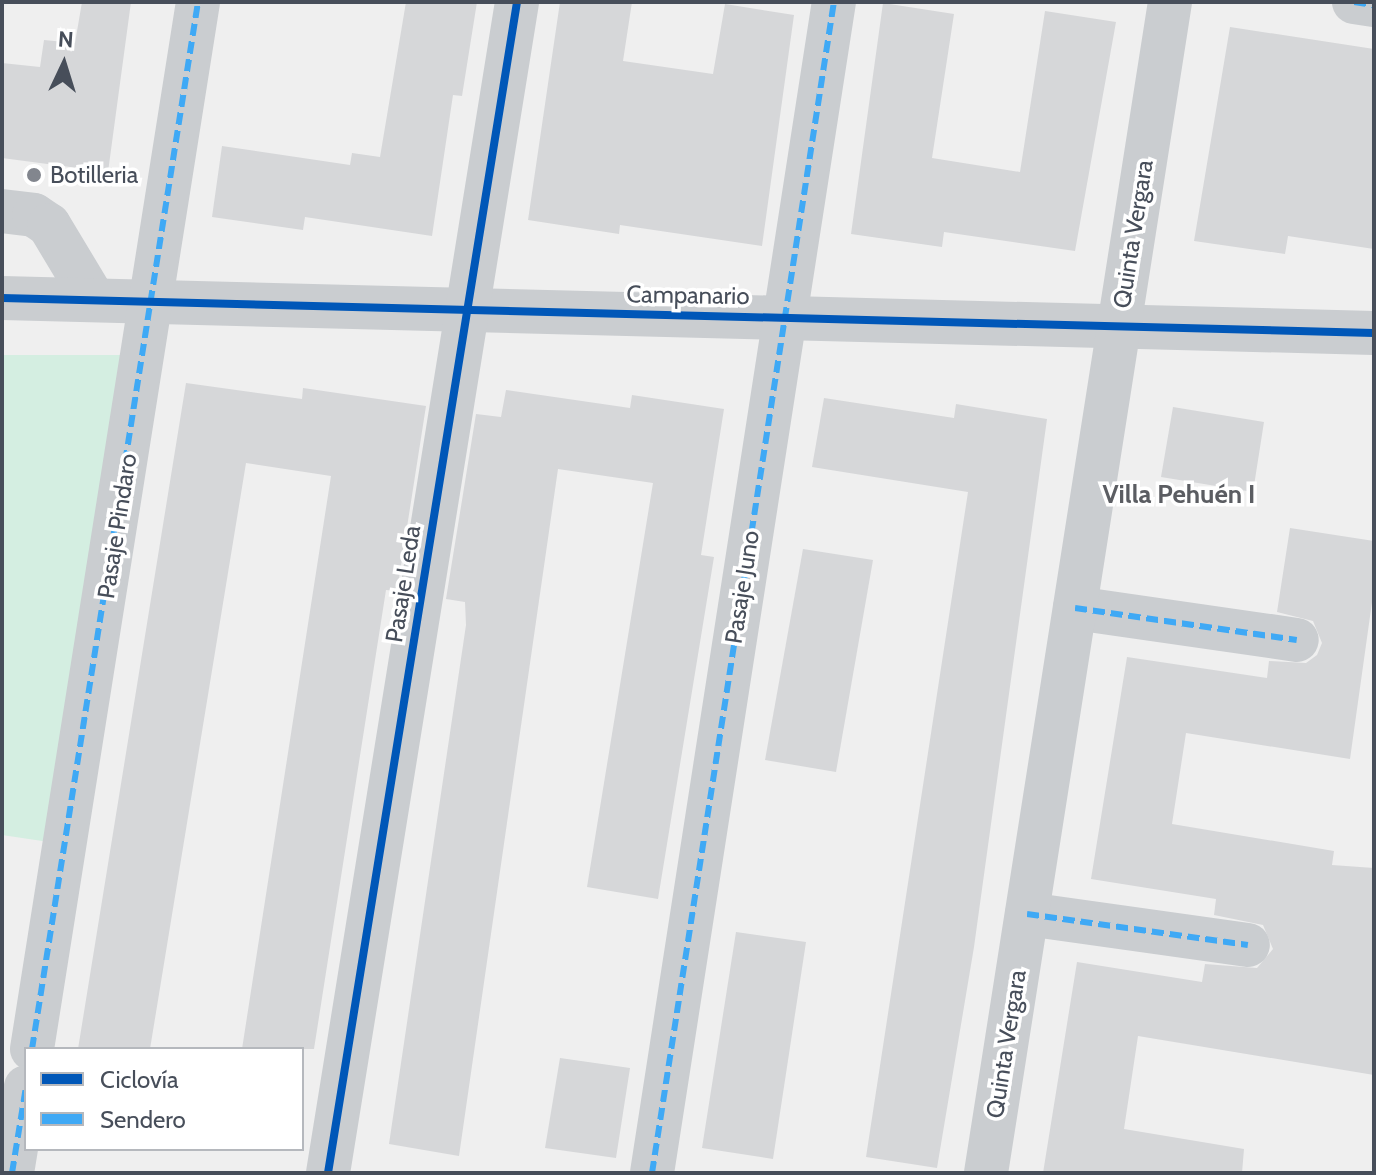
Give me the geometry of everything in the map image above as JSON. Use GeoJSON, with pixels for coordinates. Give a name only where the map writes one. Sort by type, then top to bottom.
{"type":"FeatureCollection","features":[{"type":"Feature","properties":{"kind":"street","name":"Pasaje Pindaro"},"geometry":{"type":"LineString","coordinates":[[32,1047],[153,303],[198,2]]}},
{"type":"Feature","properties":{"kind":"street","name":"Pasaje Leda"},"geometry":{"type":"LineString","coordinates":[[328,1173],[517,2]]}},
{"type":"Feature","properties":{"kind":"street","name":"Pasaje Juno"},"geometry":{"type":"LineString","coordinates":[[652,1173],[834,2]]}},
{"type":"Feature","properties":{"kind":"street","name":"Quinta Vergara"},"geometry":{"type":"LineString","coordinates":[[986,1173],[1170,2]]}},
{"type":"Feature","properties":{"kind":"street"},"geometry":{"type":"LineString","coordinates":[[1354,2],[1374,5]]}},
{"type":"Feature","properties":{"kind":"street"},"geometry":{"type":"LineString","coordinates":[[2,211],[34,215],[49,225],[94,300]]}},
{"type":"Feature","properties":{"kind":"street","name":"Campanario"},"geometry":{"type":"LineString","coordinates":[[2,298],[1374,333]]}},
{"type":"Feature","properties":{"kind":"street"},"geometry":{"type":"LineString","coordinates":[[1075,608],[1297,640]]}},
{"type":"Feature","properties":{"kind":"street"},"geometry":{"type":"LineString","coordinates":[[1027,914],[1248,945]]}},
{"type":"Feature","properties":{"kind":"street"},"geometry":{"type":"LineString","coordinates":[[12,1173],[24,1099]]}},
{"type":"Feature","properties":{"kind":"green space"},"geometry":{"type":"Polygon","coordinates":[[[2,355],[126,355],[49,842],[2,835],[2,355]]]}},
{"type":"Feature","properties":{"kind":"building"},"geometry":{"type":"Polygon","coordinates":[[[82,2],[131,2],[108,172],[2,158],[2,63],[40,67],[44,40],[75,43],[82,2]]]}},
{"type":"Feature","properties":{"kind":"building"},"geometry":{"type":"Polygon","coordinates":[[[406,2],[477,2],[462,96],[453,95],[432,236],[305,217],[303,230],[212,217],[222,146],[350,165],[352,153],[380,157],[406,2]]]}},
{"type":"Feature","properties":{"kind":"building"},"geometry":{"type":"Polygon","coordinates":[[[560,2],[632,2],[623,61],[713,74],[725,4],[794,15],[762,246],[620,225],[619,234],[528,220],[560,2]]]}},
{"type":"Feature","properties":{"kind":"building"},"geometry":{"type":"Polygon","coordinates":[[[883,3],[954,14],[932,158],[1020,172],[1045,11],[1116,22],[1075,251],[944,232],[942,247],[851,234],[883,3]]]}},
{"type":"Feature","properties":{"kind":"building"},"geometry":{"type":"Polygon","coordinates":[[[1230,27],[1374,49],[1374,249],[1288,236],[1285,254],[1194,241],[1230,27]]]}},
{"type":"Feature","properties":{"kind":"building"},"geometry":{"type":"Polygon","coordinates":[[[186,383],[302,399],[303,388],[426,406],[397,591],[386,590],[314,1049],[242,1047],[331,476],[246,463],[150,1047],[78,1047],[186,383]]]}},
{"type":"Feature","properties":{"kind":"building"},"geometry":{"type":"Polygon","coordinates":[[[506,390],[630,408],[632,395],[724,409],[701,555],[714,557],[658,899],[587,887],[653,483],[558,469],[459,1156],[389,1144],[466,625],[465,602],[446,599],[476,414],[501,417],[506,390]]]}},
{"type":"Feature","properties":{"kind":"building"},"geometry":{"type":"Polygon","coordinates":[[[824,398],[954,418],[956,404],[1047,419],[974,947],[937,1168],[866,1157],[968,492],[812,467],[824,398]]]}},
{"type":"Feature","properties":{"kind":"building"},"geometry":{"type":"Polygon","coordinates":[[[1173,407],[1264,422],[1253,492],[1161,477],[1173,407]]]}},
{"type":"Feature","properties":{"kind":"building"},"geometry":{"type":"Polygon","coordinates":[[[1290,528],[1374,541],[1374,588],[1350,759],[1186,733],[1172,824],[1334,851],[1332,865],[1374,868],[1374,1075],[1138,1036],[1124,1129],[1244,1149],[1242,1173],[1043,1173],[1077,962],[1202,982],[1205,964],[1257,968],[1273,949],[1263,925],[1214,915],[1216,899],[1091,879],[1127,657],[1267,678],[1269,661],[1306,663],[1317,655],[1322,643],[1313,621],[1277,612],[1290,528]]]}},
{"type":"Feature","properties":{"kind":"building"},"geometry":{"type":"Polygon","coordinates":[[[803,549],[873,560],[836,772],[765,760],[803,549]]]}},
{"type":"Feature","properties":{"kind":"building"},"geometry":{"type":"Polygon","coordinates":[[[736,932],[806,942],[773,1159],[702,1148],[736,932]]]}},
{"type":"Feature","properties":{"kind":"building"},"geometry":{"type":"Polygon","coordinates":[[[560,1058],[630,1068],[616,1158],[545,1148],[560,1058]]]}},
{"type":"Feature","properties":{"kind":"marked path"},"geometry":{"type":"LineString","coordinates":[[32,1047],[198,2]]}},
{"type":"Feature","properties":{"kind":"marked path"},"geometry":{"type":"LineString","coordinates":[[652,1173],[834,2]]}},
{"type":"Feature","properties":{"kind":"marked path"},"geometry":{"type":"LineString","coordinates":[[1354,2],[1374,5]]}},
{"type":"Feature","properties":{"kind":"marked path"},"geometry":{"type":"LineString","coordinates":[[1075,608],[1297,640]]}},
{"type":"Feature","properties":{"kind":"marked path"},"geometry":{"type":"LineString","coordinates":[[1027,914],[1248,945]]}},
{"type":"Feature","properties":{"kind":"marked path"},"geometry":{"type":"LineString","coordinates":[[12,1173],[24,1099]]}},
{"type":"Feature","properties":{"kind":"cycle path"},"geometry":{"type":"LineString","coordinates":[[328,1173],[517,2]]}},
{"type":"Feature","properties":{"kind":"cycle path"},"geometry":{"type":"LineString","coordinates":[[2,298],[1374,333]]}},
{"type":"Feature","properties":{"kind":"place","name":"Botilleria"},"geometry":{"type":"Point","coordinates":[34,175]}},
{"type":"Feature","properties":{"kind":"district","name":"Villa Pehuén I"},"geometry":{"type":"Point","coordinates":[1179,495]}}]}
